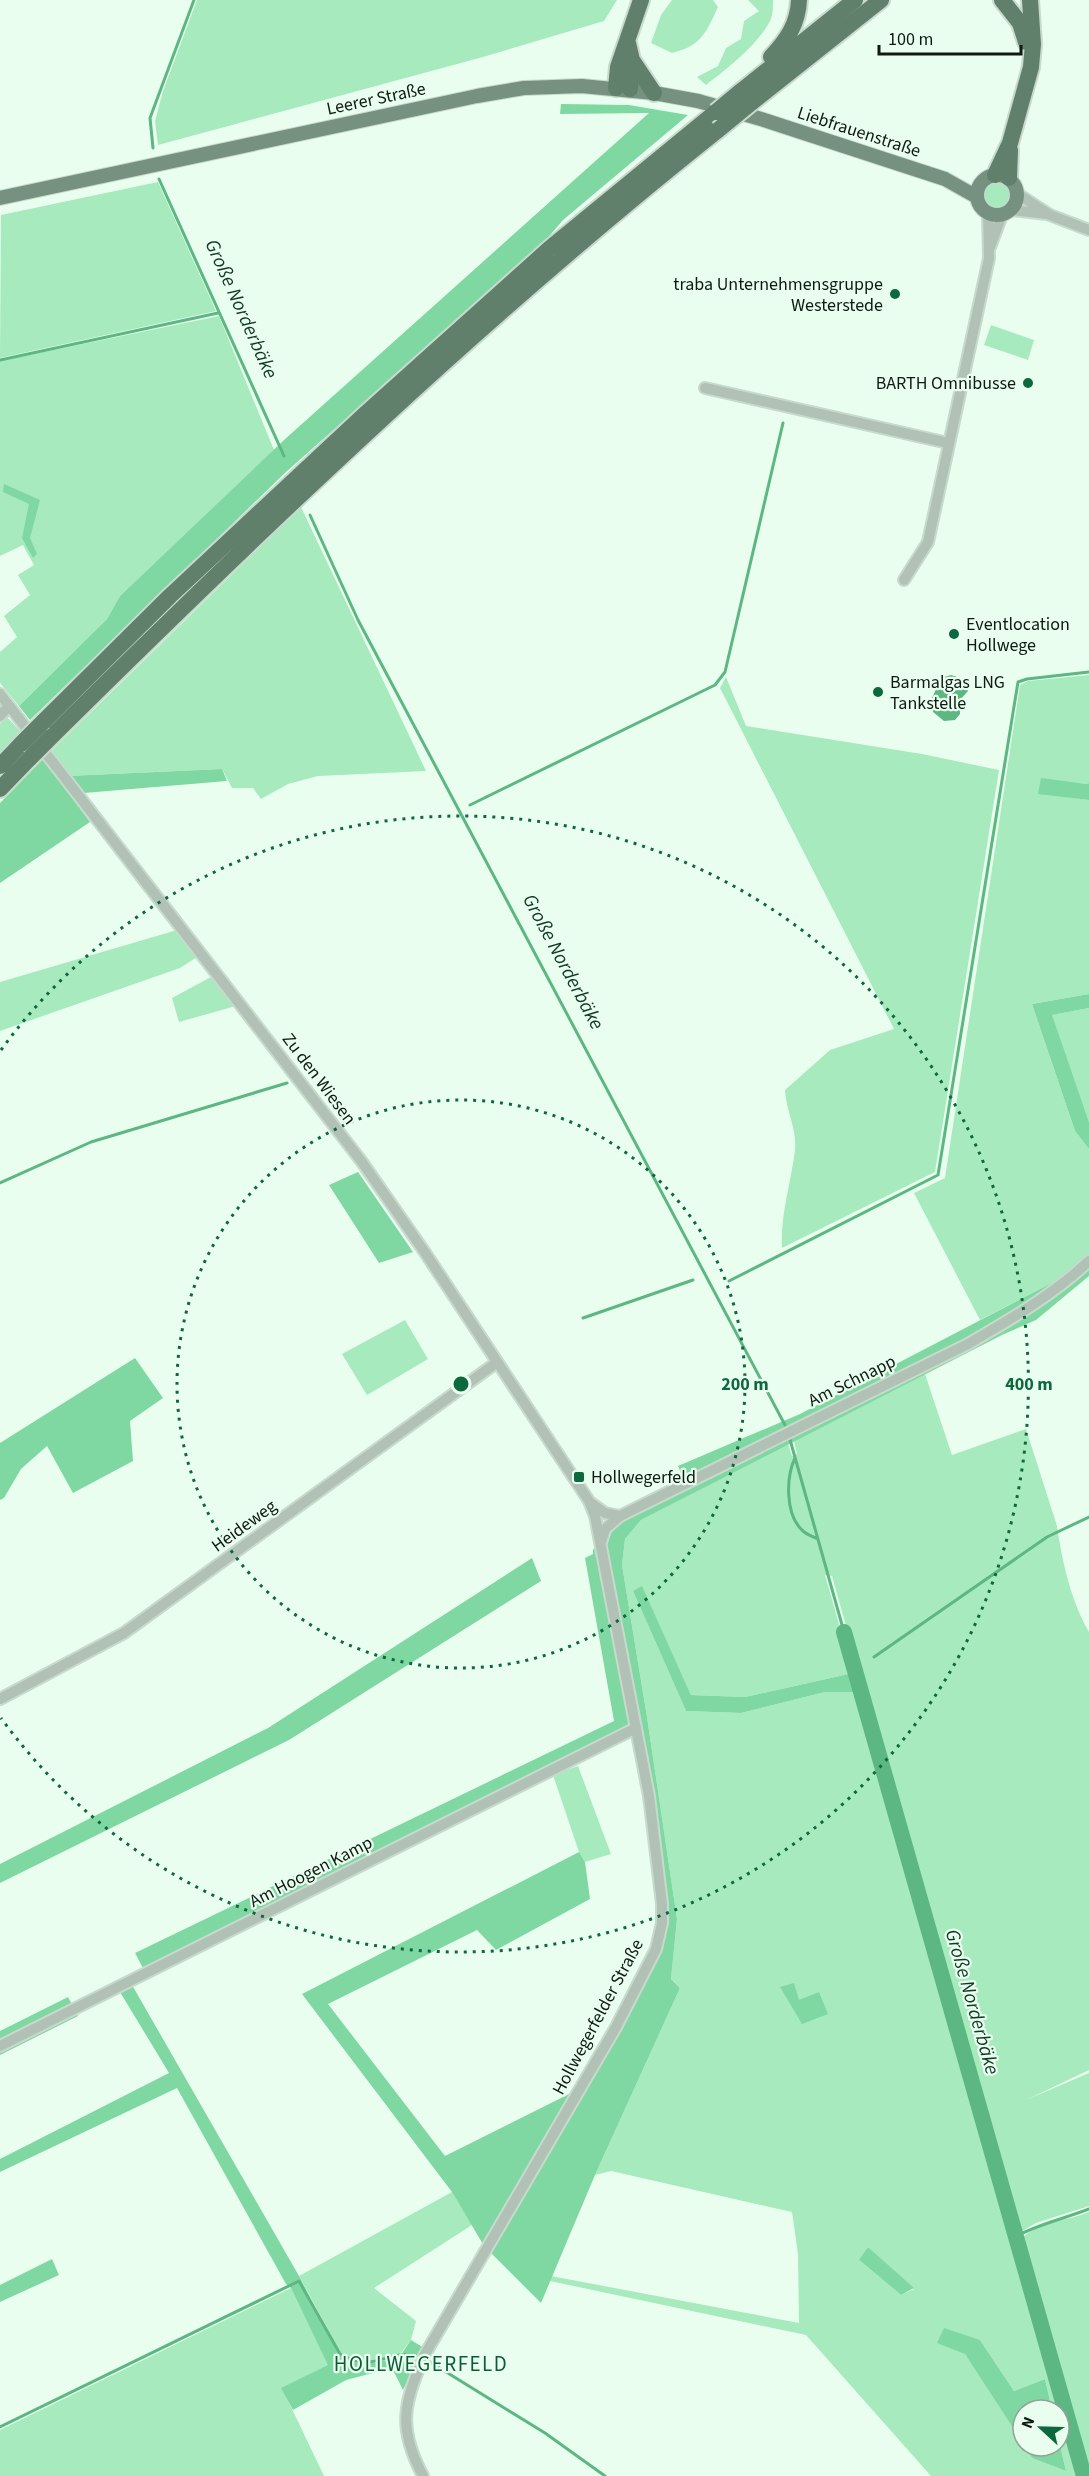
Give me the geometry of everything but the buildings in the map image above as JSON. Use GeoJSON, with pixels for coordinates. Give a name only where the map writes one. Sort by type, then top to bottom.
{"type":"FeatureCollection","features":[{"type":"Feature","properties":{"kind":"highway"},"geometry":{"type":"LineString","coordinates":[[623,89],[618,67],[641,0]]}},
{"type":"Feature","properties":{"kind":"highway"},"geometry":{"type":"LineString","coordinates":[[746,97],[748,76],[769,58],[789,35],[799,0]]}},
{"type":"Feature","properties":{"kind":"highway"},"geometry":{"type":"LineString","coordinates":[[48,729],[373,428],[537,281],[718,130],[746,97],[855,0]]}},
{"type":"Feature","properties":{"kind":"highway"},"geometry":{"type":"LineString","coordinates":[[0,789],[26,751],[171,596],[364,414],[549,249],[700,124],[746,97],[881,0]]}},
{"type":"Feature","properties":{"kind":"highway"},"geometry":{"type":"LineString","coordinates":[[845,28],[872,17],[896,0]]}},
{"type":"Feature","properties":{"kind":"highway"},"geometry":{"type":"LineString","coordinates":[[1002,0],[1020,23],[1031,67]]}},
{"type":"Feature","properties":{"kind":"highway"},"geometry":{"type":"LineString","coordinates":[[995,178],[1010,143],[1031,67],[1033,44],[1030,0]]}},
{"type":"Feature","properties":{"kind":"highway"},"geometry":{"type":"LineString","coordinates":[[627,42],[632,60],[654,93]]}},
{"type":"Feature","properties":{"kind":"highway"},"geometry":{"type":"LineString","coordinates":[[623,89],[632,60]]}},
{"type":"Feature","properties":{"kind":"highway"},"geometry":{"type":"LineString","coordinates":[[0,766],[26,751]]}},
{"type":"Feature","properties":{"kind":"main road","name":"Leerer Straße"},"geometry":{"type":"LineString","coordinates":[[0,198],[500,92],[573,86],[623,89],[698,101],[761,119]]}},
{"type":"Feature","properties":{"kind":"main road","name":"Liebfrauenstraße"},"geometry":{"type":"LineString","coordinates":[[761,119],[945,179],[977,198]]}},
{"type":"Feature","properties":{"kind":"main road","name":"Liebfrauenstraße"},"geometry":{"type":"LineString","coordinates":[[945,179],[995,178]]}},
{"type":"Feature","properties":{"kind":"main road"},"geometry":{"type":"LineString","coordinates":[[995,178],[1018,194],[1000,213],[979,204],[977,198],[995,178]]}},
{"type":"Feature","properties":{"kind":"street"},"geometry":{"type":"LineString","coordinates":[[1018,194],[1050,215],[1089,230]]}},
{"type":"Feature","properties":{"kind":"street"},"geometry":{"type":"LineString","coordinates":[[904,580],[928,542],[990,247],[1000,213],[1050,215]]}},
{"type":"Feature","properties":{"kind":"street"},"geometry":{"type":"LineString","coordinates":[[705,388],[948,443]]}},
{"type":"Feature","properties":{"kind":"street","name":"Zu den Wiesen"},"geometry":{"type":"LineString","coordinates":[[0,694],[362,1162],[426,1254],[589,1501]]}},
{"type":"Feature","properties":{"kind":"street"},"geometry":{"type":"LineString","coordinates":[[0,716],[9,706]]}},
{"type":"Feature","properties":{"kind":"street","name":"Am Schnapp"},"geometry":{"type":"LineString","coordinates":[[601,1542],[605,1529],[620,1516],[968,1344],[1023,1312],[1071,1278],[1089,1261]]}},
{"type":"Feature","properties":{"kind":"street","name":"Heideweg"},"geometry":{"type":"LineString","coordinates":[[0,1699],[124,1633],[496,1363]]}},
{"type":"Feature","properties":{"kind":"street"},"geometry":{"type":"LineString","coordinates":[[589,1501],[605,1513],[620,1516]]}},
{"type":"Feature","properties":{"kind":"street","name":"Hollwegerfelder Straße"},"geometry":{"type":"LineString","coordinates":[[423,2476],[409,2442],[406,2406],[424,2356],[616,2027],[656,1949],[662,1923],[662,1904],[649,1796],[596,1516],[589,1501]]}},
{"type":"Feature","properties":{"kind":"street","name":"Am Hoogen Kamp"},"geometry":{"type":"LineString","coordinates":[[0,2046],[636,1728]]}},
{"type":"Feature","properties":{"kind":"shaded area"},"geometry":{"type":"Polygon","coordinates":[[[197,0],[617,0],[604,21],[483,57],[158,145],[155,121],[163,91],[197,0]]]}},
{"type":"Feature","properties":{"kind":"shaded area"},"geometry":{"type":"Polygon","coordinates":[[[672,0],[713,0],[718,7],[710,24],[696,42],[690,47],[672,53],[651,43],[661,15],[672,0]]]}},
{"type":"Feature","properties":{"kind":"shaded area"},"geometry":{"type":"Polygon","coordinates":[[[748,0],[773,0],[771,19],[751,46],[706,85],[697,77],[718,66],[726,48],[741,39],[744,21],[759,11],[748,0]]]}},
{"type":"Feature","properties":{"kind":"shaded area"},"geometry":{"type":"Polygon","coordinates":[[[561,104],[629,105],[688,115],[563,220],[540,247],[286,472],[30,720],[19,706],[107,619],[120,596],[284,440],[649,113],[560,114],[561,104]]]}},
{"type":"Feature","properties":{"kind":"shaded area"},"geometry":{"type":"Polygon","coordinates":[[[998,180],[1004,181],[1012,189],[1012,201],[1004,209],[998,210],[992,209],[984,201],[983,195],[984,189],[992,181],[998,180]]]}},
{"type":"Feature","properties":{"kind":"shaded area"},"geometry":{"type":"Polygon","coordinates":[[[158,182],[216,311],[0,358],[1,215],[158,182]]]}},
{"type":"Feature","properties":{"kind":"shaded area"},"geometry":{"type":"Polygon","coordinates":[[[219,316],[274,450],[120,596],[107,619],[19,706],[0,683],[0,652],[17,637],[4,616],[30,595],[18,575],[34,565],[23,545],[0,556],[0,361],[219,316]]]}},
{"type":"Feature","properties":{"kind":"shaded area"},"geometry":{"type":"Polygon","coordinates":[[[991,325],[1034,340],[1028,360],[984,345],[991,325]]]}},
{"type":"Feature","properties":{"kind":"shaded area"},"geometry":{"type":"Polygon","coordinates":[[[4,484],[40,500],[30,538],[37,554],[33,558],[22,538],[29,504],[3,492],[4,484]]]}},
{"type":"Feature","properties":{"kind":"shaded area"},"geometry":{"type":"Polygon","coordinates":[[[301,507],[426,771],[318,776],[288,784],[261,799],[253,788],[232,788],[222,769],[68,776],[50,752],[301,507]]]}},
{"type":"Feature","properties":{"kind":"shaded area"},"geometry":{"type":"Polygon","coordinates":[[[951,675],[967,684],[968,691],[960,700],[960,714],[955,720],[944,721],[933,712],[932,698],[941,678],[951,675]]]}},
{"type":"Feature","properties":{"kind":"shaded area"},"geometry":{"type":"Polygon","coordinates":[[[1089,675],[1089,783],[1064,782],[1038,793],[1089,800],[1089,994],[1032,1004],[1075,1131],[1089,1149],[1089,1255],[1069,1274],[980,1320],[914,1193],[945,1178],[1020,685],[1028,681],[1089,675]]]}},
{"type":"Feature","properties":{"kind":"shaded area"},"geometry":{"type":"Polygon","coordinates":[[[726,677],[746,726],[922,754],[999,770],[935,1172],[782,1248],[786,1199],[795,1150],[793,1127],[785,1090],[830,1050],[894,1029],[720,688],[726,677]]]}},
{"type":"Feature","properties":{"kind":"shaded area"},"geometry":{"type":"Polygon","coordinates":[[[7,717],[20,731],[0,752],[0,724],[7,717]]]}},
{"type":"Feature","properties":{"kind":"shaded area"},"geometry":{"type":"Polygon","coordinates":[[[43,759],[61,779],[68,776],[222,769],[227,781],[84,793],[74,800],[90,822],[0,883],[0,803],[43,759]]]}},
{"type":"Feature","properties":{"kind":"shaded area"},"geometry":{"type":"Polygon","coordinates":[[[1041,778],[1089,783],[1089,800],[1038,794],[1041,778]]]}},
{"type":"Feature","properties":{"kind":"shaded area"},"geometry":{"type":"Polygon","coordinates":[[[177,930],[197,957],[180,968],[0,1031],[0,982],[177,930]]]}},
{"type":"Feature","properties":{"kind":"shaded area"},"geometry":{"type":"Polygon","coordinates":[[[211,977],[236,1006],[179,1022],[172,998],[211,977]]]}},
{"type":"Feature","properties":{"kind":"shaded area"},"geometry":{"type":"Polygon","coordinates":[[[1089,994],[1089,1008],[1052,1015],[1089,1122],[1089,1149],[1075,1131],[1032,1004],[1089,994]]]}},
{"type":"Feature","properties":{"kind":"shaded area"},"geometry":{"type":"Polygon","coordinates":[[[1089,1008],[1089,1122],[1051,1015],[1089,1008]]]}},
{"type":"Feature","properties":{"kind":"shaded area"},"geometry":{"type":"Polygon","coordinates":[[[358,1172],[413,1252],[379,1263],[329,1185],[358,1172]]]}},
{"type":"Feature","properties":{"kind":"shaded area"},"geometry":{"type":"Polygon","coordinates":[[[1089,1255],[1089,1276],[1036,1320],[1002,1335],[641,1520],[625,1539],[622,1565],[677,1919],[671,1979],[680,1988],[595,2175],[541,2303],[484,2246],[452,2192],[302,1994],[579,1852],[585,1862],[590,1899],[496,1950],[477,1930],[328,2004],[445,2156],[571,2093],[578,2097],[665,1919],[632,1726],[333,1877],[143,1968],[135,1953],[614,1721],[585,1558],[593,1554],[593,1549],[607,1545],[612,1531],[620,1523],[687,1488],[678,1466],[800,1414],[1069,1274],[1089,1255]]]}},
{"type":"Feature","properties":{"kind":"shaded area"},"geometry":{"type":"Polygon","coordinates":[[[405,1320],[428,1359],[367,1395],[342,1354],[405,1320]]]}},
{"type":"Feature","properties":{"kind":"shaded area"},"geometry":{"type":"Polygon","coordinates":[[[135,1358],[163,1398],[130,1421],[133,1461],[73,1493],[47,1446],[21,1469],[4,1498],[0,1500],[0,1443],[135,1358]]]}},
{"type":"Feature","properties":{"kind":"shaded area"},"geometry":{"type":"Polygon","coordinates":[[[925,1374],[952,1455],[1026,1429],[1057,1526],[1072,1594],[1089,1632],[1089,2070],[1026,2100],[1089,2073],[1089,2206],[1036,2223],[1017,2234],[832,1576],[825,1575],[853,1673],[745,1697],[691,1695],[642,1587],[633,1591],[686,1711],[741,1713],[825,1692],[858,1692],[1059,2398],[1049,2398],[1045,2379],[1014,2391],[980,2340],[965,2354],[1011,2421],[1011,2458],[1032,2458],[1066,2471],[1063,2458],[1071,2458],[1071,2438],[1082,2476],[931,2476],[806,2335],[550,2281],[551,2276],[799,2323],[798,2254],[792,2212],[611,2171],[595,2175],[680,1988],[671,1979],[677,1919],[622,1565],[625,1539],[641,1520],[788,1444],[792,1456],[797,1454],[794,1441],[925,1374]],[[868,2247],[860,2261],[901,2295],[913,2288],[868,2247]]]}},
{"type":"Feature","properties":{"kind":"shaded area"},"geometry":{"type":"Polygon","coordinates":[[[532,1558],[541,1581],[289,1740],[0,1883],[0,1864],[268,1728],[532,1558]]]}},
{"type":"Feature","properties":{"kind":"shaded area"},"geometry":{"type":"Polygon","coordinates":[[[642,1586],[691,1695],[745,1697],[853,1673],[858,1692],[825,1692],[741,1713],[686,1711],[633,1591],[642,1586]]]}},
{"type":"Feature","properties":{"kind":"shaded area"},"geometry":{"type":"Polygon","coordinates":[[[578,1766],[611,1854],[585,1862],[579,1852],[553,1775],[578,1766]]]}},
{"type":"Feature","properties":{"kind":"shaded area"},"geometry":{"type":"Polygon","coordinates":[[[794,1983],[799,2000],[819,1992],[828,2014],[802,2024],[780,1987],[794,1983]]]}},
{"type":"Feature","properties":{"kind":"shaded area"},"geometry":{"type":"Polygon","coordinates":[[[132,1985],[299,2276],[339,2355],[355,2362],[369,2363],[400,2356],[411,2340],[424,2348],[403,2390],[392,2368],[346,2380],[293,2410],[281,2388],[328,2365],[291,2288],[286,2284],[177,2088],[0,2172],[0,2159],[169,2073],[120,1992],[132,1985]]]}},
{"type":"Feature","properties":{"kind":"shaded area"},"geometry":{"type":"Polygon","coordinates":[[[68,1997],[78,2016],[0,2055],[0,2031],[68,1997]]]}},
{"type":"Feature","properties":{"kind":"shaded area"},"geometry":{"type":"Polygon","coordinates":[[[452,2192],[472,2225],[374,2288],[416,2321],[411,2340],[400,2354],[366,2363],[352,2360],[340,2352],[299,2276],[452,2192]]]}},
{"type":"Feature","properties":{"kind":"shaded area"},"geometry":{"type":"Polygon","coordinates":[[[1089,2212],[1089,2476],[1086,2476],[1071,2424],[1071,2398],[1064,2398],[1019,2242],[1025,2235],[1042,2226],[1089,2212]]]}},
{"type":"Feature","properties":{"kind":"shaded area"},"geometry":{"type":"Polygon","coordinates":[[[868,2247],[914,2288],[901,2295],[859,2260],[868,2247]]]}},
{"type":"Feature","properties":{"kind":"shaded area"},"geometry":{"type":"Polygon","coordinates":[[[52,2259],[59,2275],[0,2302],[0,2285],[52,2259]]]}},
{"type":"Feature","properties":{"kind":"shaded area"},"geometry":{"type":"Polygon","coordinates":[[[291,2288],[329,2365],[282,2388],[324,2476],[0,2476],[0,2430],[291,2288]]]}},
{"type":"Feature","properties":{"kind":"shaded area"},"geometry":{"type":"Polygon","coordinates":[[[944,2328],[980,2340],[1014,2391],[1045,2379],[1049,2398],[1011,2398],[1011,2425],[965,2354],[937,2343],[944,2328]]]}},
{"type":"Feature","properties":{"kind":"shaded area"},"geometry":{"type":"Polygon","coordinates":[[[1032,2458],[1063,2458],[1066,2471],[1032,2458]]]}},
{"type":"Feature","properties":{"kind":"waterway","name":"Große Norderbäke"},"geometry":{"type":"LineString","coordinates":[[153,148],[150,118],[194,0]]}},
{"type":"Feature","properties":{"kind":"waterway","name":"Große Norderbäke"},"geometry":{"type":"LineString","coordinates":[[159,179],[284,456]]}},
{"type":"Feature","properties":{"kind":"waterway"},"geometry":{"type":"LineString","coordinates":[[0,360],[218,313]]}},
{"type":"Feature","properties":{"kind":"waterway"},"geometry":{"type":"LineString","coordinates":[[470,805],[715,685],[725,672],[783,423]]}},
{"type":"Feature","properties":{"kind":"waterway","name":"Große Norderbäke"},"geometry":{"type":"LineString","coordinates":[[310,515],[358,620],[785,1425]]}},
{"type":"Feature","properties":{"kind":"waterway"},"geometry":{"type":"LineString","coordinates":[[729,1281],[938,1175],[1018,682],[1089,672]]}},
{"type":"Feature","properties":{"kind":"waterway"},"geometry":{"type":"LineString","coordinates":[[0,1183],[91,1142],[287,1083]]}},
{"type":"Feature","properties":{"kind":"waterway"},"geometry":{"type":"LineString","coordinates":[[583,1318],[693,1280]]}},
{"type":"Feature","properties":{"kind":"waterway","name":"Große Norderbäke"},"geometry":{"type":"LineString","coordinates":[[789,1436],[844,1632]]}},
{"type":"Feature","properties":{"kind":"waterway","name":"Große Norderbäke"},"geometry":{"type":"LineString","coordinates":[[795,1458],[789,1485],[792,1515],[803,1531],[818,1539]]}},
{"type":"Feature","properties":{"kind":"waterway"},"geometry":{"type":"LineString","coordinates":[[874,1657],[1047,1537],[1089,1517]]}},
{"type":"Feature","properties":{"kind":"waterway","name":"Große Norderbäke"},"geometry":{"type":"LineString","coordinates":[[844,1632],[1084,2476]]}},
{"type":"Feature","properties":{"kind":"waterway"},"geometry":{"type":"LineString","coordinates":[[1015,2237],[1089,2209]]}},
{"type":"Feature","properties":{"kind":"waterway"},"geometry":{"type":"LineString","coordinates":[[0,2427],[299,2281],[340,2354],[361,2362],[415,2355]]}},
{"type":"Feature","properties":{"kind":"waterway"},"geometry":{"type":"LineString","coordinates":[[430,2362],[545,2433],[605,2476]]}},
{"type":"Feature","properties":{"kind":"place","name":"traba Unternehmensgruppe Westerstede"},"geometry":{"type":"Point","coordinates":[895,294]}},
{"type":"Feature","properties":{"kind":"place","name":"BARTH Omnibusse"},"geometry":{"type":"Point","coordinates":[1028,383]}},
{"type":"Feature","properties":{"kind":"place","name":"Eventlocation Hollwege"},"geometry":{"type":"Point","coordinates":[954,634]}},
{"type":"Feature","properties":{"kind":"place","name":"Barmalgas LNG Tankstelle"},"geometry":{"type":"Point","coordinates":[878,692]}},
{"type":"Feature","properties":{"kind":"place","name":"Hollwegerfeld"},"geometry":{"type":"Point","coordinates":[579,1477]}},
{"type":"Feature","properties":{"kind":"district","name":"HOLLWEGERFELD"},"geometry":{"type":"Point","coordinates":[421,2364]}}]}
